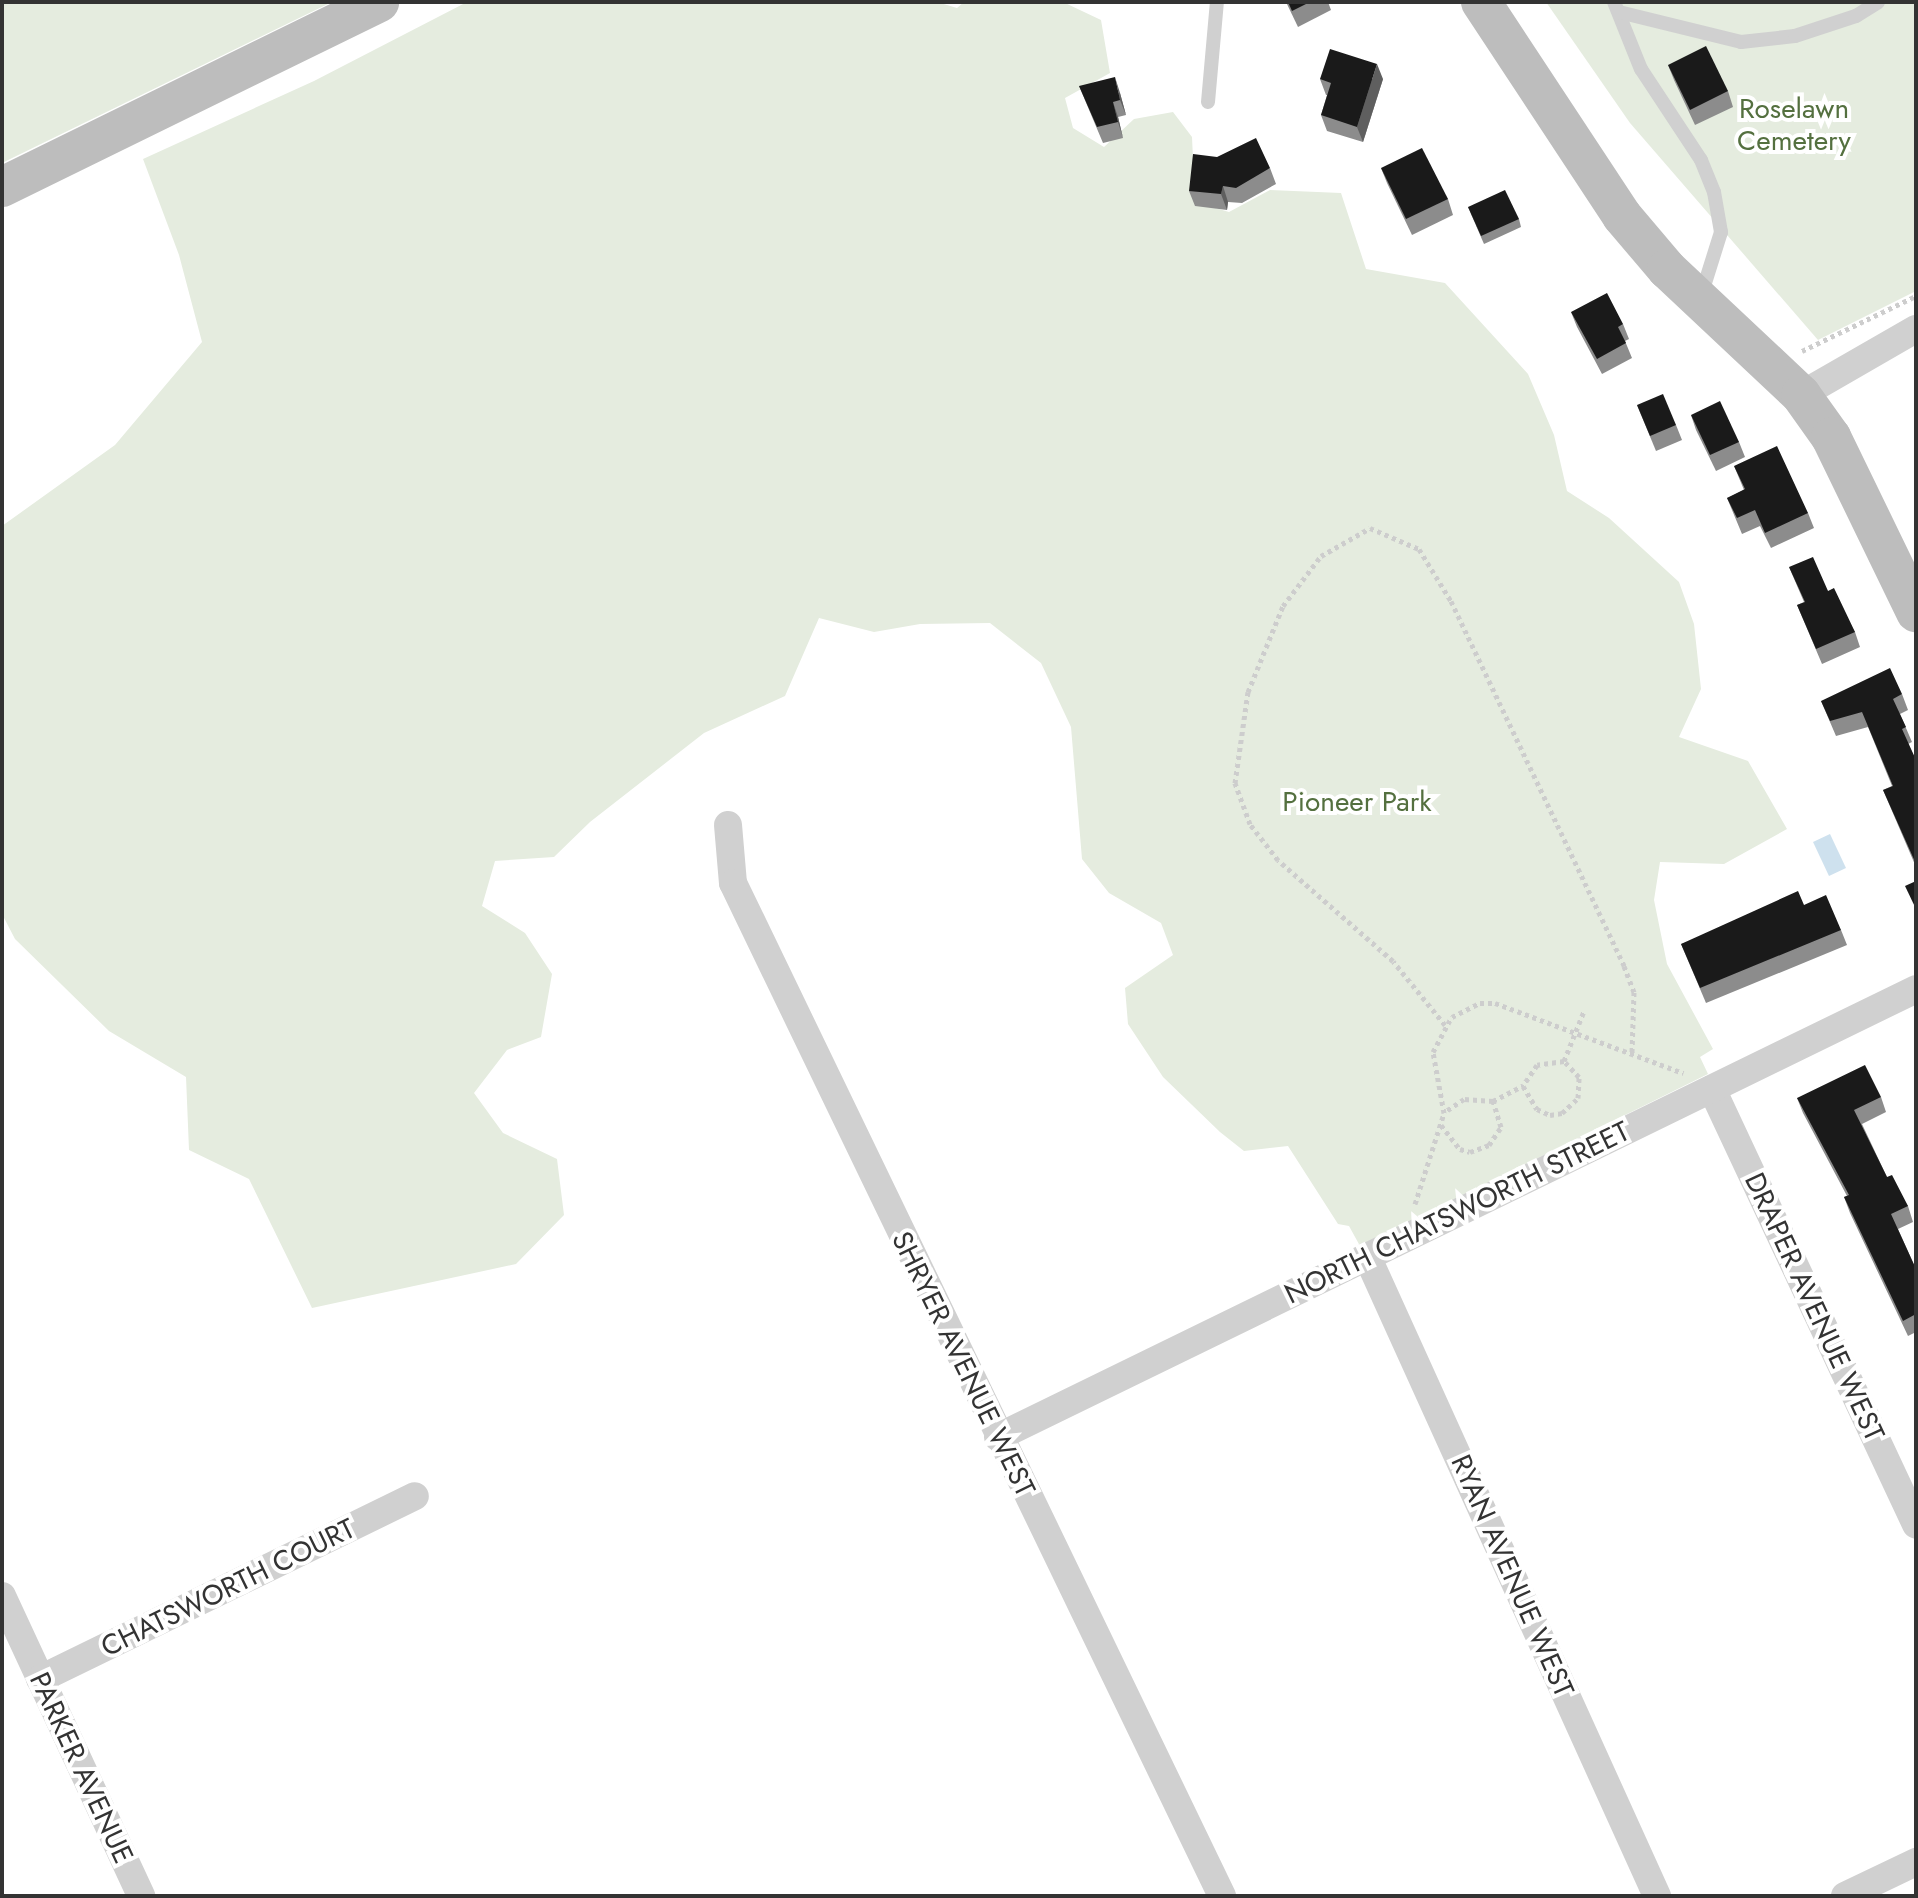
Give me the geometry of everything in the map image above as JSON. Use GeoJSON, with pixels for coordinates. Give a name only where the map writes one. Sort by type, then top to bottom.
{"type":"FeatureCollection","features":[{"type":"Feature","properties":{"kind":"street"},"geometry":{"type":"LineString","coordinates":[[2,187],[379,2]]}},
{"type":"Feature","properties":{"kind":"street"},"geometry":{"type":"LineString","coordinates":[[1481,2],[1622,216],[1700,300],[1801,395],[1838,450],[1916,612]]}},
{"type":"Feature","properties":{"kind":"street"},"geometry":{"type":"LineString","coordinates":[[1801,395],[1916,329]]}},
{"type":"Feature","properties":{"kind":"street","name":"SHRYER AVENUE WEST"},"geometry":{"type":"LineString","coordinates":[[728,825],[733,883],[1222,1896]]}},
{"type":"Feature","properties":{"kind":"street","name":"NORTH CHATSWORTH STREET"},"geometry":{"type":"LineString","coordinates":[[998,1437],[1916,989]]}},
{"type":"Feature","properties":{"kind":"street","name":"DRAPER AVENUE WEST"},"geometry":{"type":"LineString","coordinates":[[1707,1091],[1916,1525]]}},
{"type":"Feature","properties":{"kind":"street","name":"RYAN AVENUE WEST"},"geometry":{"type":"LineString","coordinates":[[1367,1256],[1657,1896]]}},
{"type":"Feature","properties":{"kind":"street","name":"CHATSWORTH COURT"},"geometry":{"type":"LineString","coordinates":[[40,1679],[415,1496]]}},
{"type":"Feature","properties":{"kind":"street","name":"PARKER AVENUE"},"geometry":{"type":"LineString","coordinates":[[2,1596],[141,1896]]}},
{"type":"Feature","properties":{"kind":"street"},"geometry":{"type":"LineString","coordinates":[[1845,1896],[1882,1888],[1916,1862]]}},
{"type":"Feature","properties":{"kind":"lane"},"geometry":{"type":"LineString","coordinates":[[1208,102],[1217,2]]}},
{"type":"Feature","properties":{"kind":"lane"},"geometry":{"type":"LineString","coordinates":[[1616,7],[1741,42],[1795,36],[1856,16],[1878,2]]}},
{"type":"Feature","properties":{"kind":"lane"},"geometry":{"type":"LineString","coordinates":[[1616,7],[1641,69],[1701,160],[1714,192],[1721,232],[1700,300]]}},
{"type":"Feature","properties":{"kind":"path"},"geometry":{"type":"LineString","coordinates":[[1800,352],[1916,296]]}},
{"type":"Feature","properties":{"kind":"path"},"geometry":{"type":"LineString","coordinates":[[1445,1025],[1393,961],[1278,860],[1250,824],[1235,783],[1248,692],[1283,606],[1321,556],[1370,528],[1419,549],[1451,601],[1624,966],[1634,992],[1632,1053]]}},
{"type":"Feature","properties":{"kind":"path"},"geometry":{"type":"LineString","coordinates":[[1419,1231],[1412,1215],[1444,1113],[1433,1052],[1445,1025],[1480,1003],[1495,1003],[1692,1076],[1707,1091]]}},
{"type":"Feature","properties":{"kind":"path"},"geometry":{"type":"LineString","coordinates":[[1564,1061],[1584,1011]]}},
{"type":"Feature","properties":{"kind":"path"},"geometry":{"type":"LineString","coordinates":[[1523,1086],[1537,1109],[1562,1113],[1572,1107],[1581,1087],[1579,1077],[1564,1061]]}},
{"type":"Feature","properties":{"kind":"path"},"geometry":{"type":"LineString","coordinates":[[1444,1113],[1464,1099],[1493,1101],[1523,1086],[1529,1070],[1537,1065],[1564,1061]]}},
{"type":"Feature","properties":{"kind":"path"},"geometry":{"type":"LineString","coordinates":[[1441,1125],[1460,1149],[1479,1151],[1489,1145],[1501,1127],[1493,1101]]}},
{"type":"Feature","properties":{"kind":"green space"},"geometry":{"type":"Polygon","coordinates":[[[2,2],[332,2],[2,163],[2,2]]]}},
{"type":"Feature","properties":{"kind":"green space","name":"Pioneer Park"},"geometry":{"type":"Polygon","coordinates":[[[467,2],[937,2],[957,8],[964,2],[1063,2],[1101,20],[1110,73],[1065,98],[1073,128],[1104,147],[1134,119],[1173,112],[1192,137],[1195,202],[1229,212],[1270,190],[1341,193],[1366,269],[1445,283],[1528,374],[1554,435],[1567,491],[1609,518],[1679,582],[1694,624],[1701,689],[1679,737],[1748,761],[1787,829],[1724,864],[1660,862],[1654,900],[1667,964],[1713,1049],[1700,1057],[1708,1074],[1360,1246],[1349,1226],[1338,1224],[1288,1146],[1244,1151],[1163,1077],[1128,1024],[1125,988],[1173,955],[1161,923],[1109,893],[1082,859],[1071,727],[1041,663],[990,623],[920,624],[874,632],[819,618],[785,696],[704,733],[590,822],[554,857],[495,861],[482,906],[525,933],[552,974],[541,1037],[507,1050],[474,1093],[503,1133],[557,1159],[564,1215],[516,1264],[312,1308],[249,1179],[189,1150],[186,1077],[109,1031],[15,939],[2,914],[2,526],[115,445],[202,342],[179,255],[143,159],[314,81],[467,2]]]}},
{"type":"Feature","properties":{"kind":"green space","name":"Roselawn Cemetery"},"geometry":{"type":"Polygon","coordinates":[[[1546,2],[1916,2],[1916,291],[1818,340],[1630,123],[1546,2]]]}},
{"type":"Feature","properties":{"kind":"water"},"geometry":{"type":"Polygon","coordinates":[[[1830,834],[1846,868],[1829,876],[1813,842],[1830,834]]]}},
{"type":"Feature","properties":{"kind":"building"},"geometry":{"type":"Polygon","coordinates":[[[1288,2],[1310,2],[1292,11],[1288,2]]]}},
{"type":"Feature","properties":{"kind":"building"},"geometry":{"type":"Polygon","coordinates":[[[1706,46],[1728,91],[1690,110],[1668,65],[1706,46]]]}},
{"type":"Feature","properties":{"kind":"building"},"geometry":{"type":"Polygon","coordinates":[[[1330,49],[1377,64],[1357,127],[1321,115],[1331,83],[1320,79],[1330,49]]]}},
{"type":"Feature","properties":{"kind":"building"},"geometry":{"type":"Polygon","coordinates":[[[1115,77],[1120,100],[1113,102],[1118,122],[1097,127],[1079,86],[1115,77]]]}},
{"type":"Feature","properties":{"kind":"building"},"geometry":{"type":"Polygon","coordinates":[[[1256,138],[1270,168],[1236,188],[1223,186],[1221,194],[1189,191],[1193,154],[1217,157],[1256,138]]]}},
{"type":"Feature","properties":{"kind":"building"},"geometry":{"type":"Polygon","coordinates":[[[1422,148],[1448,199],[1406,219],[1381,168],[1422,148]]]}},
{"type":"Feature","properties":{"kind":"building"},"geometry":{"type":"Polygon","coordinates":[[[1505,190],[1519,219],[1481,236],[1468,207],[1505,190]]]}},
{"type":"Feature","properties":{"kind":"building"},"geometry":{"type":"Polygon","coordinates":[[[1607,293],[1623,324],[1618,327],[1626,343],[1597,359],[1571,312],[1607,293]]]}},
{"type":"Feature","properties":{"kind":"building"},"geometry":{"type":"Polygon","coordinates":[[[1663,394],[1676,425],[1650,436],[1637,405],[1663,394]]]}},
{"type":"Feature","properties":{"kind":"building"},"geometry":{"type":"Polygon","coordinates":[[[1720,401],[1739,442],[1710,455],[1691,415],[1720,401]]]}},
{"type":"Feature","properties":{"kind":"building"},"geometry":{"type":"Polygon","coordinates":[[[1777,446],[1808,513],[1765,533],[1755,510],[1737,518],[1727,498],[1745,489],[1734,466],[1777,446]]]}},
{"type":"Feature","properties":{"kind":"building"},"geometry":{"type":"Polygon","coordinates":[[[1813,557],[1828,591],[1834,588],[1855,632],[1816,649],[1797,605],[1805,602],[1789,567],[1813,557]]]}},
{"type":"Feature","properties":{"kind":"building"},"geometry":{"type":"Polygon","coordinates":[[[1890,668],[1902,694],[1893,699],[1916,760],[1916,864],[1883,790],[1893,786],[1862,712],[1830,721],[1821,701],[1890,668]]]}},
{"type":"Feature","properties":{"kind":"building"},"geometry":{"type":"Polygon","coordinates":[[[1916,881],[1916,909],[1905,886],[1916,881]]]}},
{"type":"Feature","properties":{"kind":"building"},"geometry":{"type":"Polygon","coordinates":[[[1798,891],[1804,905],[1826,895],[1841,930],[1700,988],[1681,944],[1798,891]]]}},
{"type":"Feature","properties":{"kind":"building"},"geometry":{"type":"Polygon","coordinates":[[[1865,1065],[1881,1097],[1854,1110],[1887,1177],[1892,1175],[1908,1206],[1891,1214],[1916,1269],[1916,1314],[1903,1321],[1844,1197],[1849,1195],[1797,1098],[1865,1065]]]}}]}
